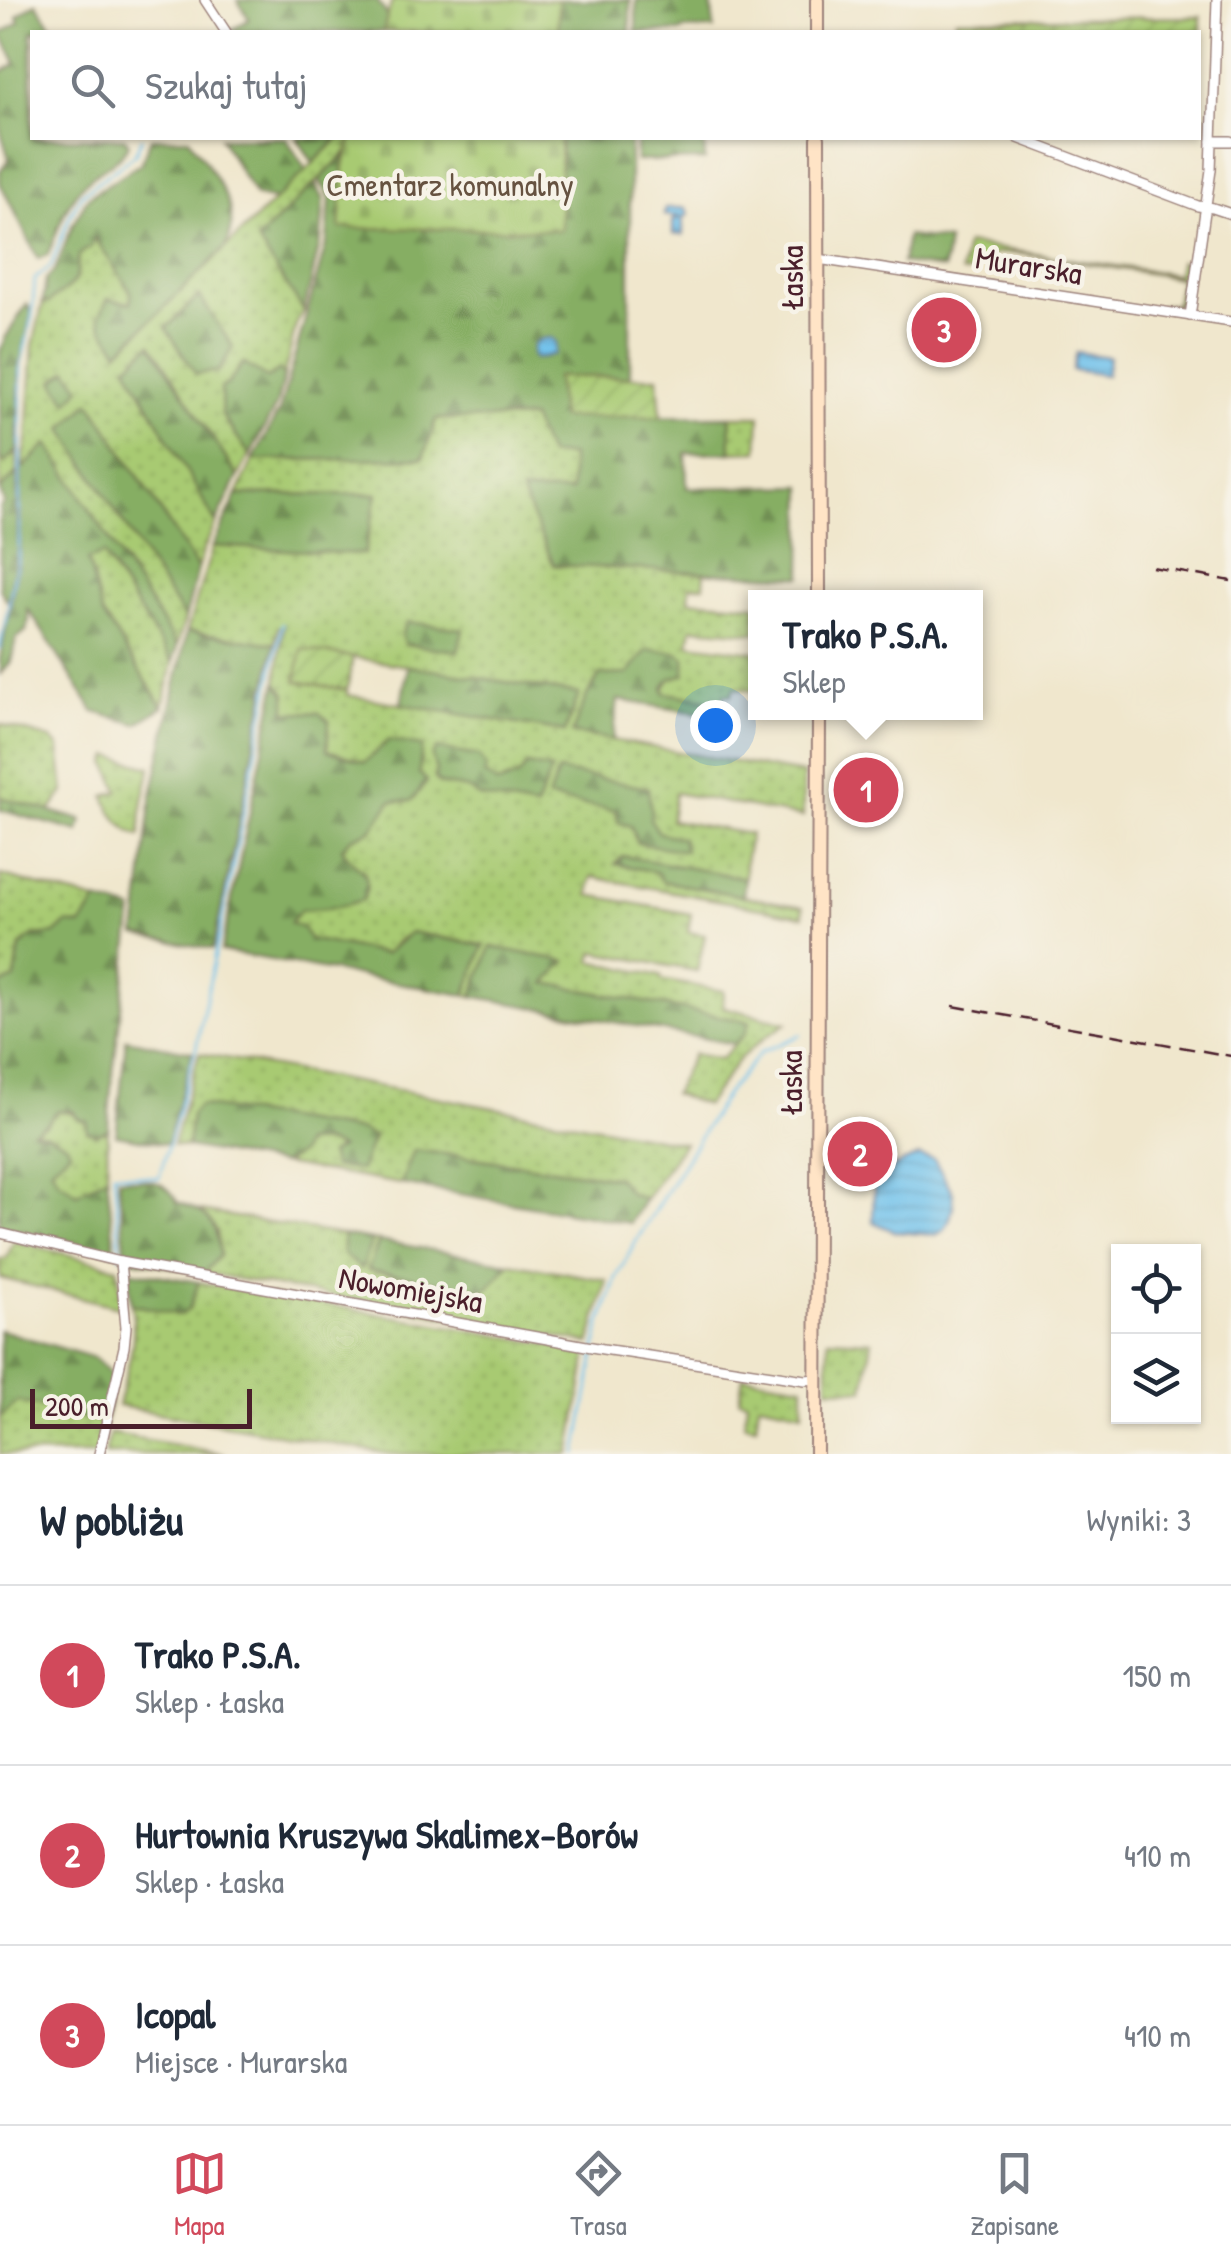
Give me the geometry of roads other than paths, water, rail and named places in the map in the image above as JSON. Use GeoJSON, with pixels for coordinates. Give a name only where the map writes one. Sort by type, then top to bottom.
{"type":"FeatureCollection","features":[{"type":"Feature","properties":{"kind":"main road"},"geometry":{"type":"LineString","coordinates":[[817,0],[817,30]]}},
{"type":"Feature","properties":{"kind":"main road","name":"Łaska"},"geometry":{"type":"LineString","coordinates":[[818,140],[819,590]]}},
{"type":"Feature","properties":{"kind":"main road","name":"Łaska"},"geometry":{"type":"LineString","coordinates":[[816,1454],[818,720]]}},
{"type":"Feature","properties":{"kind":"street"},"geometry":{"type":"LineString","coordinates":[[205,0],[225,30]]}},
{"type":"Feature","properties":{"kind":"street"},"geometry":{"type":"LineString","coordinates":[[1190,316],[1207,207],[1216,0]]}},
{"type":"Feature","properties":{"kind":"street"},"geometry":{"type":"LineString","coordinates":[[1023,140],[1198,206],[1231,214]]}},
{"type":"Feature","properties":{"kind":"street"},"geometry":{"type":"LineString","coordinates":[[1212,141],[1231,141]]}},
{"type":"Feature","properties":{"kind":"street","name":"Murarska"},"geometry":{"type":"LineString","coordinates":[[818,259],[1231,322]]}},
{"type":"Feature","properties":{"kind":"street","name":"Nowomiejska"},"geometry":{"type":"LineString","coordinates":[[0,1233],[122,1263],[598,1348],[816,1380]]}},
{"type":"Feature","properties":{"kind":"street"},"geometry":{"type":"LineString","coordinates":[[100,1454],[124,1347],[122,1263]]}},
{"type":"Feature","properties":{"kind":"water"},"geometry":{"type":"Polygon","coordinates":[[[665,208],[686,208],[683,235],[673,234],[673,220],[680,217],[664,215],[665,208]]]}},
{"type":"Feature","properties":{"kind":"water"},"geometry":{"type":"Polygon","coordinates":[[[551,338],[556,342],[555,354],[533,357],[536,343],[551,338]]]}},
{"type":"Feature","properties":{"kind":"water"},"geometry":{"type":"Polygon","coordinates":[[[1076,352],[1109,357],[1106,375],[1072,370],[1076,352]]]}},
{"type":"Feature","properties":{"kind":"water"},"geometry":{"type":"Polygon","coordinates":[[[918,1156],[934,1159],[953,1193],[949,1222],[936,1235],[896,1232],[873,1222],[874,1184],[893,1167],[918,1156]]]}},
{"type":"Feature","properties":{"kind":"waterway"},"geometry":{"type":"LineString","coordinates":[[0,648],[19,552],[21,365],[35,279],[51,266],[81,195],[135,154],[141,140]]}},
{"type":"Feature","properties":{"kind":"waterway"},"geometry":{"type":"LineString","coordinates":[[121,1257],[114,1173],[159,1178],[196,1048],[282,624]]}},
{"type":"Feature","properties":{"kind":"waterway"},"geometry":{"type":"LineString","coordinates":[[577,1454],[600,1326],[616,1278],[726,1094],[761,1052],[801,1035]]}},
{"type":"Feature","properties":{"kind":"railway"},"geometry":{"type":"LineString","coordinates":[[1152,567],[1231,581]]}},
{"type":"Feature","properties":{"kind":"railway"},"geometry":{"type":"LineString","coordinates":[[953,1006],[1231,1056]]}},
{"type":"Feature","properties":{"kind":"place","name":"Icopal"},"geometry":{"type":"Point","coordinates":[944,330]}},
{"type":"Feature","properties":{"kind":"place","name":"Trako P.S.A."},"geometry":{"type":"Point","coordinates":[866,790]}},
{"type":"Feature","properties":{"kind":"place","name":"Hurtownia Kruszywa Skalimex-Borów"},"geometry":{"type":"Point","coordinates":[860,1154]}},
{"type":"Feature","properties":{"kind":"park label","name":"Cmentarz komunalny"},"geometry":{"type":"Point","coordinates":[450,184]}}]}
